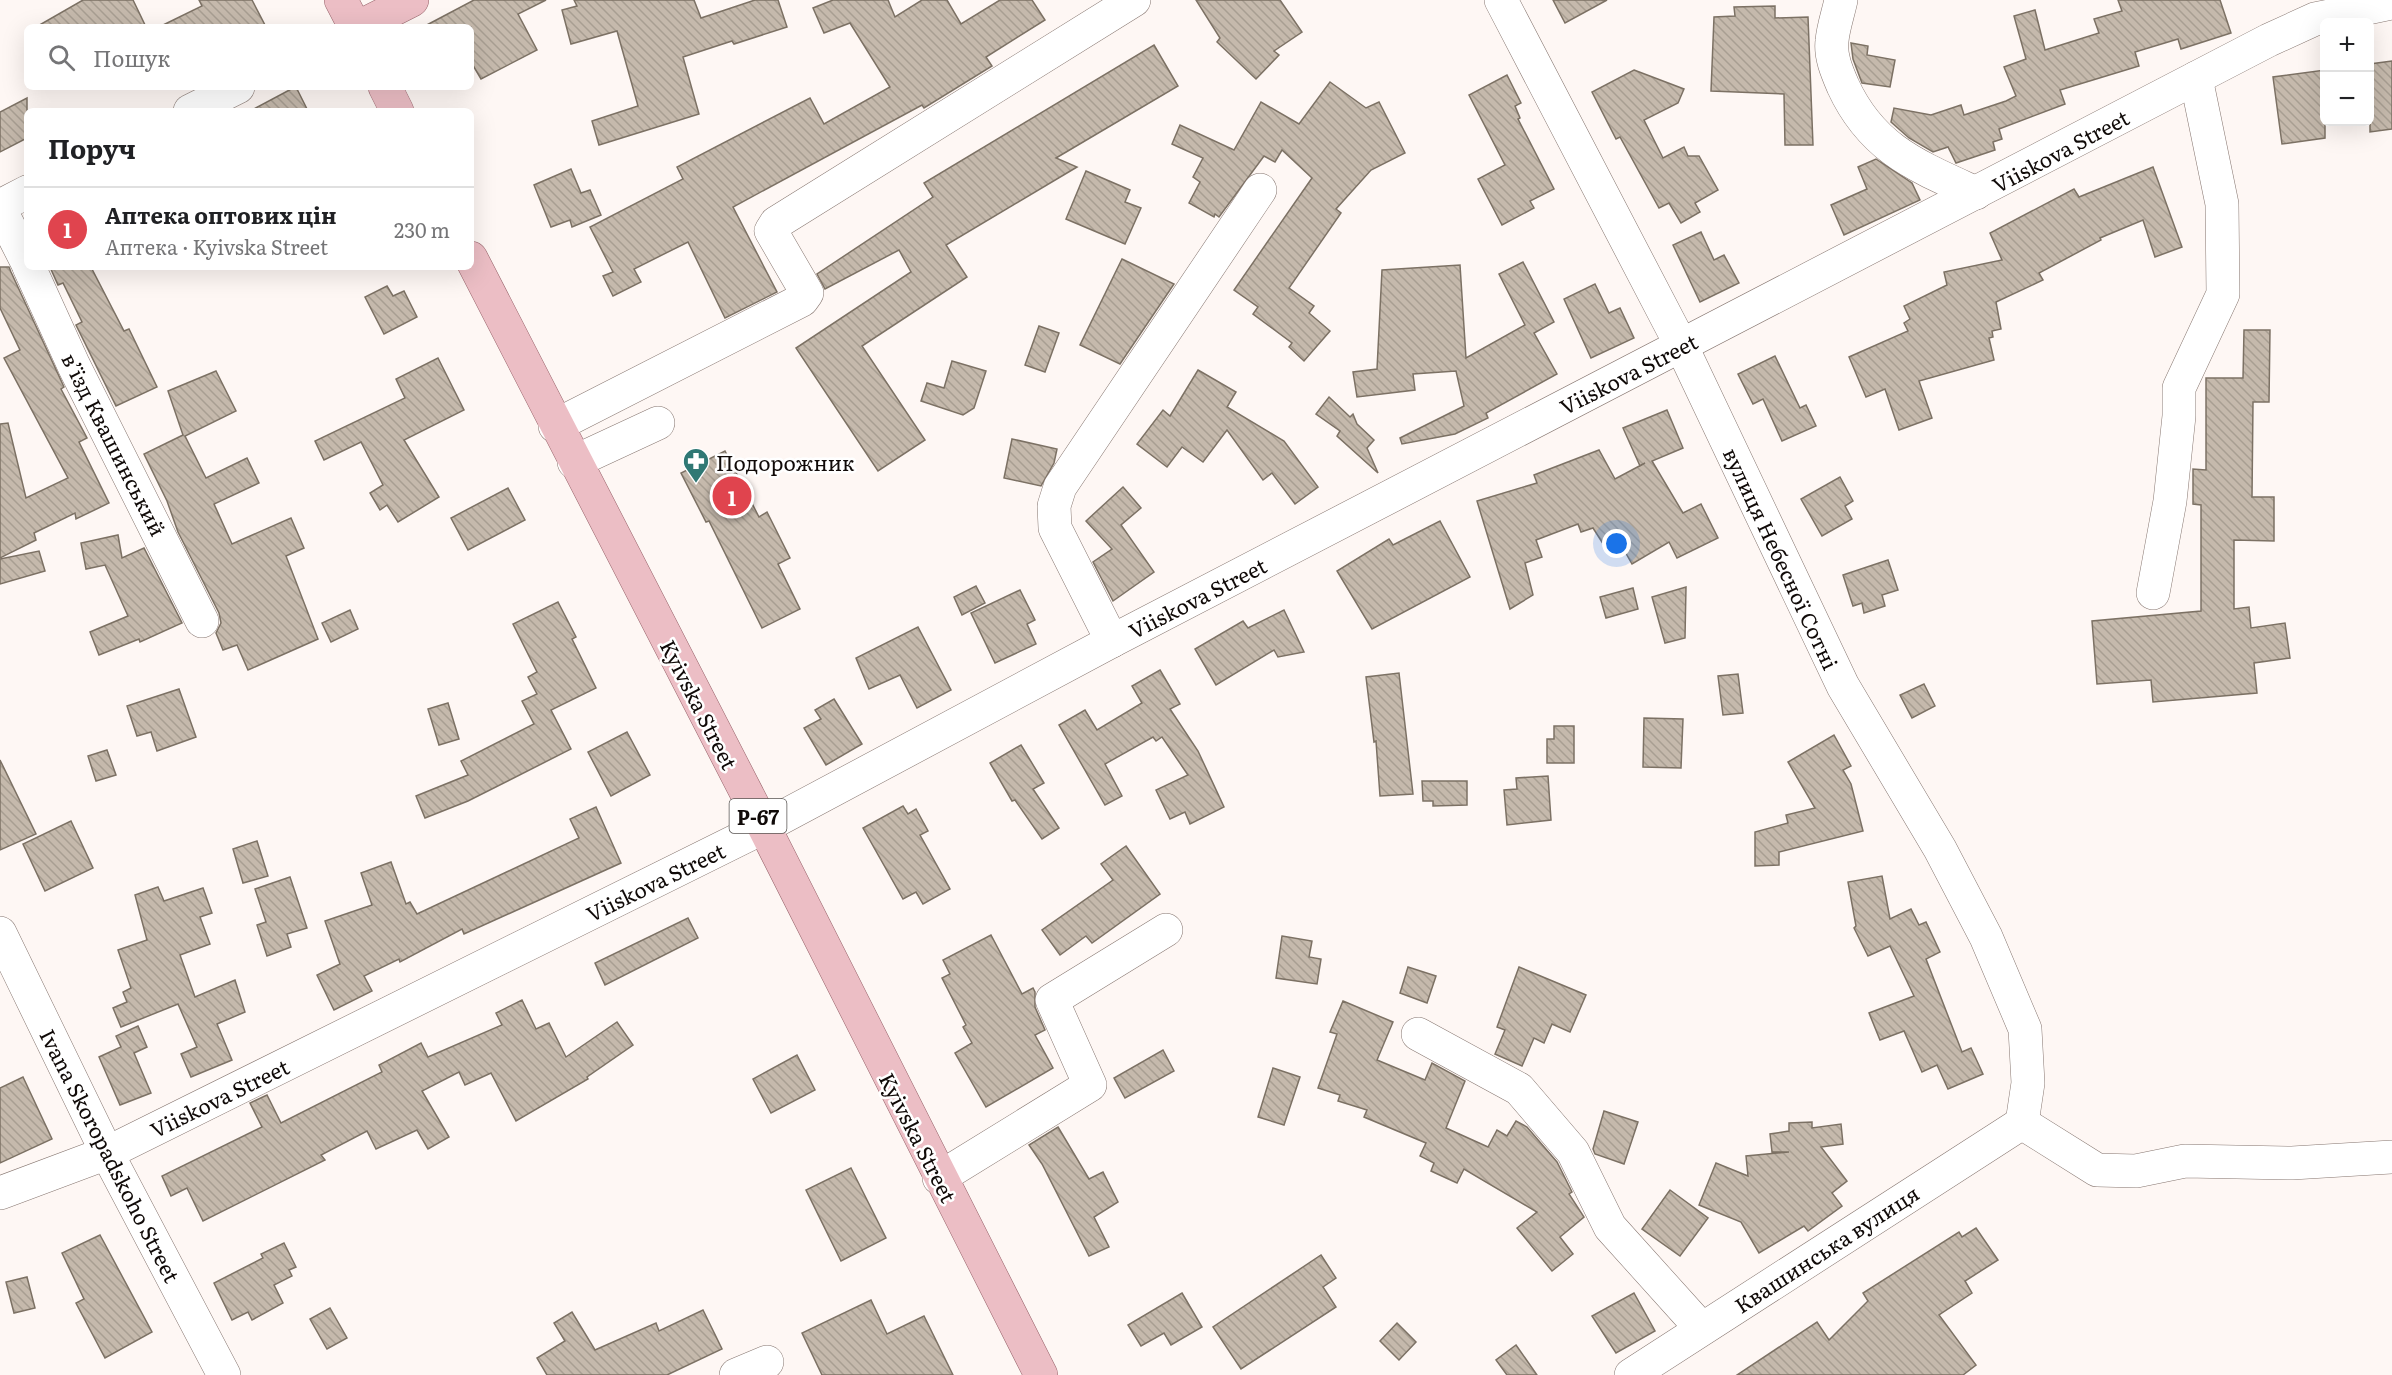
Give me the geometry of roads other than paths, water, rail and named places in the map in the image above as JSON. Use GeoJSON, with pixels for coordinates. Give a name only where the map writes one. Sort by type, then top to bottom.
{"type":"FeatureCollection","features":[{"type":"Feature","properties":{"kind":"main road"},"geometry":{"type":"LineString","coordinates":[[341,0],[355,24]]}},
{"type":"Feature","properties":{"kind":"main road"},"geometry":{"type":"LineString","coordinates":[[363,24],[412,0]]}},
{"type":"Feature","properties":{"kind":"main road"},"geometry":{"type":"LineString","coordinates":[[386,90],[396,108]]}},
{"type":"Feature","properties":{"kind":"main road","name":"Kyivska Street"},"geometry":{"type":"LineString","coordinates":[[474,264],[555,426],[764,827],[939,1178],[1041,1375]]}},
{"type":"Feature","properties":{"kind":"street"},"geometry":{"type":"LineString","coordinates":[[555,426],[802,300],[807,293],[771,231],[776,223],[1134,0]]}},
{"type":"Feature","properties":{"kind":"street","name":"вулиця Небесної Сотні"},"geometry":{"type":"LineString","coordinates":[[1501,0],[1681,345],[1843,686],[1940,849],[1986,937],[2025,1029],[2028,1083],[2022,1123]]}},
{"type":"Feature","properties":{"kind":"street"},"geometry":{"type":"LineString","coordinates":[[1841,0],[1832,43],[1835,69],[1850,101],[1873,135],[1920,167],[1976,194]]}},
{"type":"Feature","properties":{"kind":"street","name":"Viiskova Street"},"geometry":{"type":"LineString","coordinates":[[0,1193],[106,1153],[764,827],[1112,641],[2269,40],[2315,19],[2392,3]]}},
{"type":"Feature","properties":{"kind":"street"},"geometry":{"type":"LineString","coordinates":[[2152,593],[2170,501],[2179,417],[2179,388],[2223,294],[2222,204],[2196,78]]}},
{"type":"Feature","properties":{"kind":"street"},"geometry":{"type":"LineString","coordinates":[[196,108],[232,90]]}},
{"type":"Feature","properties":{"kind":"street"},"geometry":{"type":"LineString","coordinates":[[1112,641],[1055,528],[1054,506],[1060,487],[1260,190]]}},
{"type":"Feature","properties":{"kind":"street"},"geometry":{"type":"LineString","coordinates":[[24,194],[0,207],[9,221],[24,255]]}},
{"type":"Feature","properties":{"kind":"street","name":"в’їзд Квашинський"},"geometry":{"type":"LineString","coordinates":[[30,270],[74,366],[202,621]]}},
{"type":"Feature","properties":{"kind":"street"},"geometry":{"type":"LineString","coordinates":[[574,462],[658,423]]}},
{"type":"Feature","properties":{"kind":"street"},"geometry":{"type":"LineString","coordinates":[[939,1178],[1090,1085],[1053,1000],[1166,930]]}},
{"type":"Feature","properties":{"kind":"street","name":"Ivana Skoropadskoho Street"},"geometry":{"type":"LineString","coordinates":[[0,933],[106,1153],[224,1375]]}},
{"type":"Feature","properties":{"kind":"street"},"geometry":{"type":"LineString","coordinates":[[1418,1034],[1519,1089],[1573,1152],[1610,1227],[1701,1328]]}},
{"type":"Feature","properties":{"kind":"street"},"geometry":{"type":"LineString","coordinates":[[2022,1123],[2097,1170],[2136,1171],[2185,1161],[2292,1163],[2392,1157]]}},
{"type":"Feature","properties":{"kind":"street","name":"Квашинська вулиця"},"geometry":{"type":"LineString","coordinates":[[1631,1375],[2022,1123]]}},
{"type":"Feature","properties":{"kind":"street"},"geometry":{"type":"LineString","coordinates":[[736,1375],[767,1362]]}},
{"type":"Feature","properties":{"kind":"place","name":"Подорожник"},"geometry":{"type":"Point","coordinates":[696,484]}},
{"type":"Feature","properties":{"kind":"place","name":"Аптека оптових цін"},"geometry":{"type":"Point","coordinates":[732,496]}}]}
